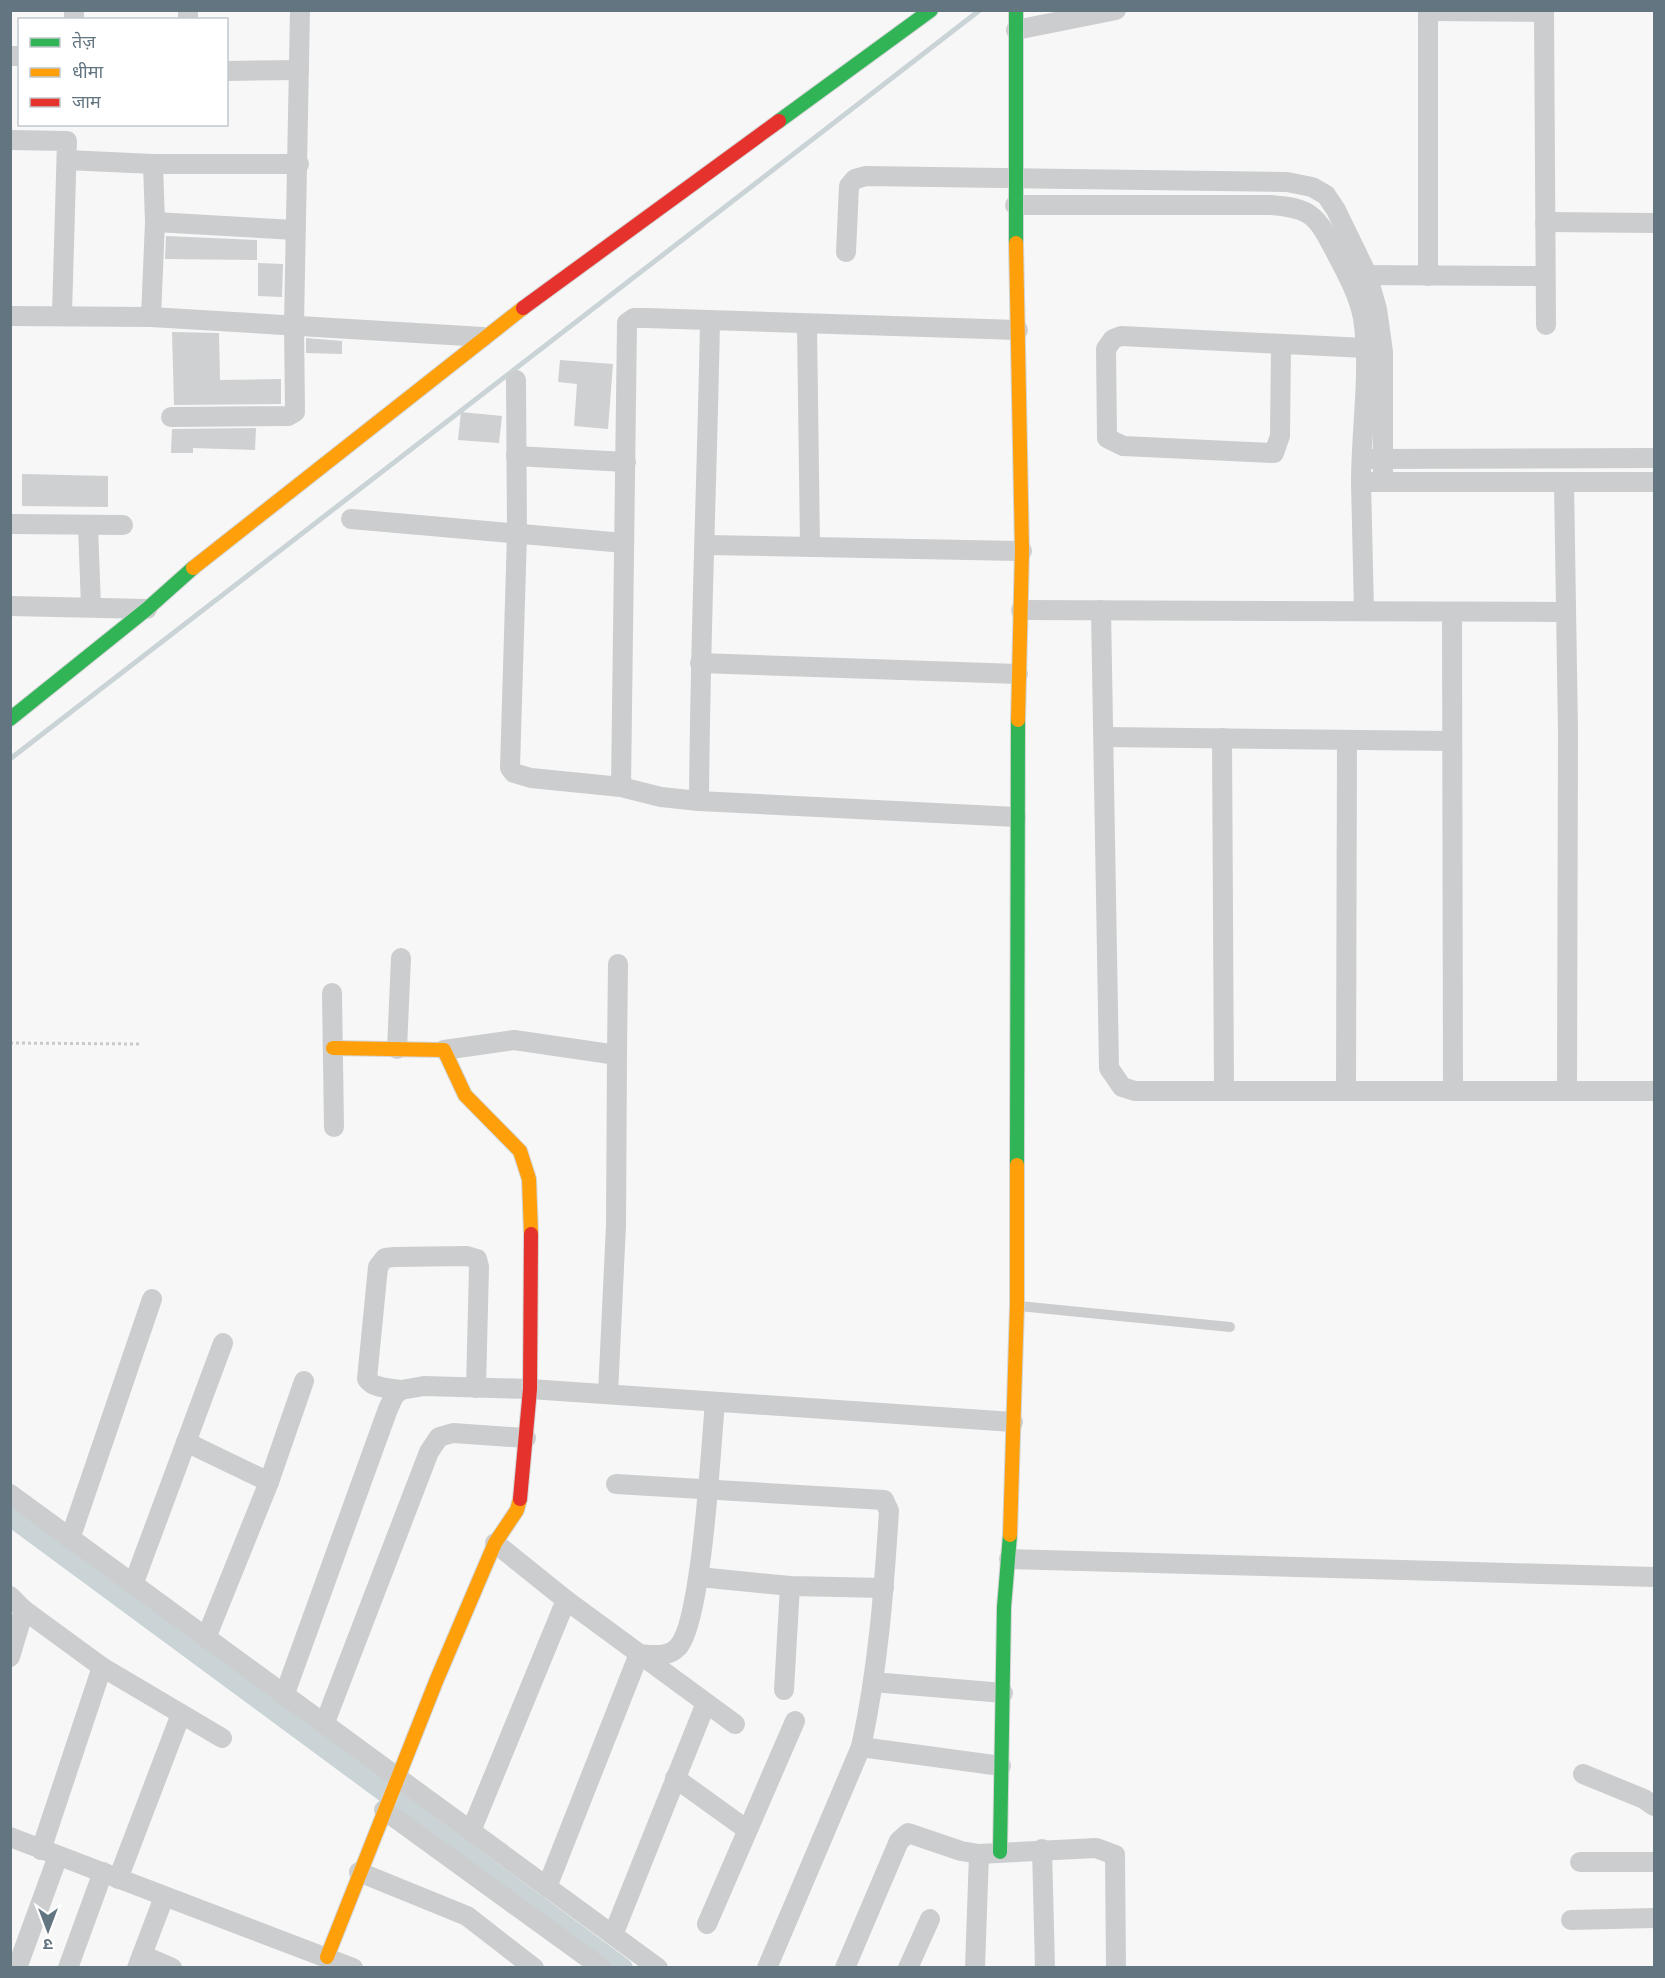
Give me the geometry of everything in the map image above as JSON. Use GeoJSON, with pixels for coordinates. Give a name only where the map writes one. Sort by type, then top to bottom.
{"type":"FeatureCollection","features":[{"type":"Feature","properties":{"kind":"street"},"geometry":{"type":"LineString","coordinates":[[171,417],[293,415],[296,406],[294,324],[295,230],[299,164],[300,10]]}},
{"type":"Feature","properties":{"kind":"street"},"geometry":{"type":"LineString","coordinates":[[10,719],[147,609],[217,547],[293,491],[483,337],[931,10]]}},
{"type":"Feature","properties":{"kind":"street"},"geometry":{"type":"LineString","coordinates":[[1000,1852],[1004,1607],[1009,1559],[1017,1305],[1016,817],[1022,551],[1015,205],[1016,20],[1116,10]]}},
{"type":"Feature","properties":{"kind":"street"},"geometry":{"type":"LineString","coordinates":[[1428,276],[1428,11],[1544,11],[1545,325]]}},
{"type":"Feature","properties":{"kind":"street"},"geometry":{"type":"LineString","coordinates":[[228,71],[299,70]]}},
{"type":"Feature","properties":{"kind":"street"},"geometry":{"type":"LineString","coordinates":[[10,140],[67,142],[153,164],[299,164]]}},
{"type":"Feature","properties":{"kind":"street"},"geometry":{"type":"LineString","coordinates":[[62,314],[67,142]]}},
{"type":"Feature","properties":{"kind":"street"},"geometry":{"type":"LineString","coordinates":[[151,317],[155,222],[153,164]]}},
{"type":"Feature","properties":{"kind":"street"},"geometry":{"type":"LineString","coordinates":[[846,252],[849,186],[855,179],[866,176],[1287,182],[1312,187],[1326,195],[1336,210],[1358,275],[1365,348],[1361,459],[1364,611]]}},
{"type":"Feature","properties":{"kind":"street"},"geometry":{"type":"LineString","coordinates":[[1015,205],[1291,207],[1310,213],[1358,275],[1377,309],[1383,352],[1383,482]]}},
{"type":"Feature","properties":{"kind":"street"},"geometry":{"type":"LineString","coordinates":[[155,222],[295,230]]}},
{"type":"Feature","properties":{"kind":"street"},"geometry":{"type":"LineString","coordinates":[[1545,222],[1654,223]]}},
{"type":"Feature","properties":{"kind":"street"},"geometry":{"type":"LineString","coordinates":[[1358,275],[1545,276]]}},
{"type":"Feature","properties":{"kind":"street"},"geometry":{"type":"LineString","coordinates":[[10,316],[62,314],[151,317],[483,337]]}},
{"type":"Feature","properties":{"kind":"street"},"geometry":{"type":"LineString","coordinates":[[621,787],[627,323],[634,318],[646,318],[1018,330]]}},
{"type":"Feature","properties":{"kind":"street"},"geometry":{"type":"LineString","coordinates":[[699,801],[700,663],[706,545],[710,321]]}},
{"type":"Feature","properties":{"kind":"street"},"geometry":{"type":"LineString","coordinates":[[807,324],[810,547]]}},
{"type":"Feature","properties":{"kind":"street"},"geometry":{"type":"LineString","coordinates":[[1281,346],[1280,436],[1274,453],[1123,446],[1107,438],[1106,349],[1113,339],[1121,336],[1281,346],[1365,348]]}},
{"type":"Feature","properties":{"kind":"street"},"geometry":{"type":"LineString","coordinates":[[516,380],[517,534],[510,768],[514,773],[531,778],[621,787],[661,797],[699,801],[1016,817]]}},
{"type":"Feature","properties":{"kind":"street"},"geometry":{"type":"LineString","coordinates":[[516,456],[626,462]]}},
{"type":"Feature","properties":{"kind":"street"},"geometry":{"type":"LineString","coordinates":[[1361,459],[1654,458]]}},
{"type":"Feature","properties":{"kind":"street"},"geometry":{"type":"LineString","coordinates":[[1361,482],[1654,482]]}},
{"type":"Feature","properties":{"kind":"street"},"geometry":{"type":"LineString","coordinates":[[1564,482],[1564,612],[1568,732],[1567,1091]]}},
{"type":"Feature","properties":{"kind":"street"},"geometry":{"type":"LineString","coordinates":[[351,519],[624,543]]}},
{"type":"Feature","properties":{"kind":"street"},"geometry":{"type":"LineString","coordinates":[[10,524],[123,525]]}},
{"type":"Feature","properties":{"kind":"street"},"geometry":{"type":"LineString","coordinates":[[88,525],[91,607]]}},
{"type":"Feature","properties":{"kind":"street"},"geometry":{"type":"LineString","coordinates":[[706,545],[1022,551]]}},
{"type":"Feature","properties":{"kind":"street"},"geometry":{"type":"LineString","coordinates":[[10,606],[147,609]]}},
{"type":"Feature","properties":{"kind":"street"},"geometry":{"type":"LineString","coordinates":[[1021,610],[1564,612]]}},
{"type":"Feature","properties":{"kind":"street"},"geometry":{"type":"LineString","coordinates":[[1101,610],[1109,1068],[1122,1087],[1135,1091],[1654,1091]]}},
{"type":"Feature","properties":{"kind":"street"},"geometry":{"type":"LineString","coordinates":[[1452,612],[1453,1091]]}},
{"type":"Feature","properties":{"kind":"street"},"geometry":{"type":"LineString","coordinates":[[700,663],[1018,674]]}},
{"type":"Feature","properties":{"kind":"street"},"geometry":{"type":"LineString","coordinates":[[1104,737],[1452,741]]}},
{"type":"Feature","properties":{"kind":"street"},"geometry":{"type":"LineString","coordinates":[[1222,738],[1224,1090]]}},
{"type":"Feature","properties":{"kind":"street"},"geometry":{"type":"LineString","coordinates":[[1346,1091],[1347,740]]}},
{"type":"Feature","properties":{"kind":"street"},"geometry":{"type":"LineString","coordinates":[[397,1049],[401,958]]}},
{"type":"Feature","properties":{"kind":"street"},"geometry":{"type":"LineString","coordinates":[[608,1394],[616,1225],[618,964]]}},
{"type":"Feature","properties":{"kind":"street"},"geometry":{"type":"LineString","coordinates":[[332,993],[334,1127]]}},
{"type":"Feature","properties":{"kind":"street"},"geometry":{"type":"LineString","coordinates":[[333,1048],[444,1050],[514,1040],[617,1055]]}},
{"type":"Feature","properties":{"kind":"street"},"geometry":{"type":"LineString","coordinates":[[317,1959],[359,1872],[495,1543],[517,1510],[521,1495],[530,1389],[531,1229],[526,1166],[513,1141],[465,1095],[444,1050]]}},
{"type":"Feature","properties":{"kind":"street"},"geometry":{"type":"LineString","coordinates":[[477,1388],[479,1267],[477,1259],[468,1256],[385,1258],[378,1267],[367,1379],[370,1384],[377,1386],[401,1390],[424,1386],[477,1388],[530,1389],[1013,1422]]}},
{"type":"Feature","properties":{"kind":"street"},"geometry":{"type":"LineString","coordinates":[[70,1539],[152,1299]]}},
{"type":"Feature","properties":{"kind":"street"},"geometry":{"type":"LineString","coordinates":[[133,1585],[223,1343]]}},
{"type":"Feature","properties":{"kind":"street"},"geometry":{"type":"LineString","coordinates":[[206,1638],[269,1482],[304,1381]]}},
{"type":"Feature","properties":{"kind":"street"},"geometry":{"type":"LineString","coordinates":[[284,1695],[388,1409],[394,1396],[401,1390]]}},
{"type":"Feature","properties":{"kind":"street"},"geometry":{"type":"LineString","coordinates":[[639,1654],[668,1654],[684,1640],[699,1577],[715,1402]]}},
{"type":"Feature","properties":{"kind":"street"},"geometry":{"type":"LineString","coordinates":[[324,1725],[429,1452],[439,1437],[453,1433],[526,1437]]}},
{"type":"Feature","properties":{"kind":"street"},"geometry":{"type":"LineString","coordinates":[[186,1442],[269,1482]]}},
{"type":"Feature","properties":{"kind":"street"},"geometry":{"type":"LineString","coordinates":[[616,1484],[706,1487],[884,1500],[888,1504],[884,1588],[873,1682],[861,1747],[767,1968]]}},
{"type":"Feature","properties":{"kind":"street"},"geometry":{"type":"LineString","coordinates":[[10,1494],[397,1781],[471,1831],[658,1968]]}},
{"type":"Feature","properties":{"kind":"street"},"geometry":{"type":"LineString","coordinates":[[495,1543],[566,1600],[735,1724]]}},
{"type":"Feature","properties":{"kind":"street"},"geometry":{"type":"LineString","coordinates":[[1009,1559],[1654,1577]]}},
{"type":"Feature","properties":{"kind":"street"},"geometry":{"type":"LineString","coordinates":[[699,1577],[790,1586],[884,1588]]}},
{"type":"Feature","properties":{"kind":"street"},"geometry":{"type":"LineString","coordinates":[[784,1689],[790,1586]]}},
{"type":"Feature","properties":{"kind":"street"},"geometry":{"type":"LineString","coordinates":[[10,1596],[24,1610],[102,1667],[222,1738]]}},
{"type":"Feature","properties":{"kind":"street"},"geometry":{"type":"LineString","coordinates":[[471,1831],[566,1600]]}},
{"type":"Feature","properties":{"kind":"street"},"geometry":{"type":"LineString","coordinates":[[10,1657],[24,1610]]}},
{"type":"Feature","properties":{"kind":"street"},"geometry":{"type":"LineString","coordinates":[[546,1887],[639,1654]]}},
{"type":"Feature","properties":{"kind":"street"},"geometry":{"type":"LineString","coordinates":[[17,1968],[102,1667]]}},
{"type":"Feature","properties":{"kind":"street"},"geometry":{"type":"LineString","coordinates":[[873,1682],[1003,1693]]}},
{"type":"Feature","properties":{"kind":"street"},"geometry":{"type":"LineString","coordinates":[[613,1935],[706,1703]]}},
{"type":"Feature","properties":{"kind":"street"},"geometry":{"type":"LineString","coordinates":[[68,1968],[181,1714]]}},
{"type":"Feature","properties":{"kind":"street"},"geometry":{"type":"LineString","coordinates":[[707,1923],[795,1721]]}},
{"type":"Feature","properties":{"kind":"street"},"geometry":{"type":"LineString","coordinates":[[861,1747],[1002,1766]]}},
{"type":"Feature","properties":{"kind":"street"},"geometry":{"type":"LineString","coordinates":[[1583,1774],[1644,1799],[1654,1806]]}},
{"type":"Feature","properties":{"kind":"street"},"geometry":{"type":"LineString","coordinates":[[675,1778],[746,1829]]}},
{"type":"Feature","properties":{"kind":"street"},"geometry":{"type":"LineString","coordinates":[[385,1806],[602,1968]]}},
{"type":"Feature","properties":{"kind":"street"},"geometry":{"type":"LineString","coordinates":[[845,1968],[903,1835],[916,1833],[961,1851],[979,1854],[1096,1848],[1114,1854],[1116,1968]]}},
{"type":"Feature","properties":{"kind":"street"},"geometry":{"type":"LineString","coordinates":[[10,1837],[111,1875],[317,1959],[353,1968]]}},
{"type":"Feature","properties":{"kind":"street"},"geometry":{"type":"LineString","coordinates":[[1042,1849],[1045,1968]]}},
{"type":"Feature","properties":{"kind":"street"},"geometry":{"type":"LineString","coordinates":[[975,1968],[979,1854]]}},
{"type":"Feature","properties":{"kind":"street"},"geometry":{"type":"LineString","coordinates":[[1580,1862],[1654,1862]]}},
{"type":"Feature","properties":{"kind":"street"},"geometry":{"type":"LineString","coordinates":[[359,1872],[467,1916],[534,1968]]}},
{"type":"Feature","properties":{"kind":"street"},"geometry":{"type":"LineString","coordinates":[[164,1897],[140,1961],[171,1968]]}},
{"type":"Feature","properties":{"kind":"street"},"geometry":{"type":"LineString","coordinates":[[1571,1920],[1654,1918]]}},
{"type":"Feature","properties":{"kind":"street"},"geometry":{"type":"LineString","coordinates":[[908,1968],[930,1919]]}},
{"type":"Feature","properties":{"kind":"lane"},"geometry":{"type":"LineString","coordinates":[[1017,1305],[1230,1327]]}},
{"type":"Feature","properties":{"kind":"path"},"geometry":{"type":"LineString","coordinates":[[10,1043],[139,1044]]}},
{"type":"Feature","properties":{"kind":"building"},"geometry":{"type":"Polygon","coordinates":[[[166,236],[257,240],[257,260],[165,259],[166,236]]]}},
{"type":"Feature","properties":{"kind":"building"},"geometry":{"type":"Polygon","coordinates":[[[258,263],[283,264],[282,297],[258,296],[258,263]]]}},
{"type":"Feature","properties":{"kind":"building"},"geometry":{"type":"Polygon","coordinates":[[[172,332],[219,333],[220,380],[281,379],[281,404],[174,405],[172,332]]]}},
{"type":"Feature","properties":{"kind":"building"},"geometry":{"type":"Polygon","coordinates":[[[306,338],[342,341],[342,354],[306,353],[306,338]]]}},
{"type":"Feature","properties":{"kind":"building"},"geometry":{"type":"Polygon","coordinates":[[[560,360],[613,364],[608,429],[574,426],[577,384],[558,382],[560,360]]]}},
{"type":"Feature","properties":{"kind":"building"},"geometry":{"type":"Polygon","coordinates":[[[461,412],[502,416],[499,443],[458,440],[461,412]]]}},
{"type":"Feature","properties":{"kind":"building"},"geometry":{"type":"Polygon","coordinates":[[[256,428],[255,450],[193,448],[193,453],[171,453],[172,429],[256,428]]]}},
{"type":"Feature","properties":{"kind":"building"},"geometry":{"type":"Polygon","coordinates":[[[22,474],[108,476],[108,507],[22,506],[22,474]]]}},
{"type":"Feature","properties":{"kind":"waterway"},"geometry":{"type":"LineString","coordinates":[[10,759],[980,10]]}},
{"type":"Feature","properties":{"kind":"waterway"},"geometry":{"type":"LineString","coordinates":[[10,1516],[623,1968]]}},
{"type":"Feature","properties":{"kind":"traffic: fast"},"geometry":{"type":"LineString","coordinates":[[779,121],[931,10]]}},
{"type":"Feature","properties":{"kind":"traffic: fast"},"geometry":{"type":"LineString","coordinates":[[1016,10],[1016,243]]}},
{"type":"Feature","properties":{"kind":"traffic: fast"},"geometry":{"type":"LineString","coordinates":[[10,719],[147,609],[193,568]]}},
{"type":"Feature","properties":{"kind":"traffic: fast"},"geometry":{"type":"LineString","coordinates":[[1017,1165],[1018,720]]}},
{"type":"Feature","properties":{"kind":"traffic: fast"},"geometry":{"type":"LineString","coordinates":[[1000,1852],[1004,1607],[1010,1535]]}},
{"type":"Feature","properties":{"kind":"traffic: slow"},"geometry":{"type":"LineString","coordinates":[[1016,243],[1022,551],[1018,720]]}},
{"type":"Feature","properties":{"kind":"traffic: slow"},"geometry":{"type":"LineString","coordinates":[[193,568],[523,308]]}},
{"type":"Feature","properties":{"kind":"traffic: slow"},"geometry":{"type":"LineString","coordinates":[[333,1048],[444,1050],[465,1095],[520,1151],[529,1179],[531,1234]]}},
{"type":"Feature","properties":{"kind":"traffic: slow"},"geometry":{"type":"LineString","coordinates":[[1010,1535],[1017,1305],[1017,1165]]}},
{"type":"Feature","properties":{"kind":"traffic: slow"},"geometry":{"type":"LineString","coordinates":[[327,1957],[437,1679],[495,1543],[517,1510],[520,1499]]}},
{"type":"Feature","properties":{"kind":"traffic: jam"},"geometry":{"type":"LineString","coordinates":[[523,308],[779,121]]}},
{"type":"Feature","properties":{"kind":"traffic: jam"},"geometry":{"type":"LineString","coordinates":[[520,1499],[530,1389],[531,1234]]}}]}
